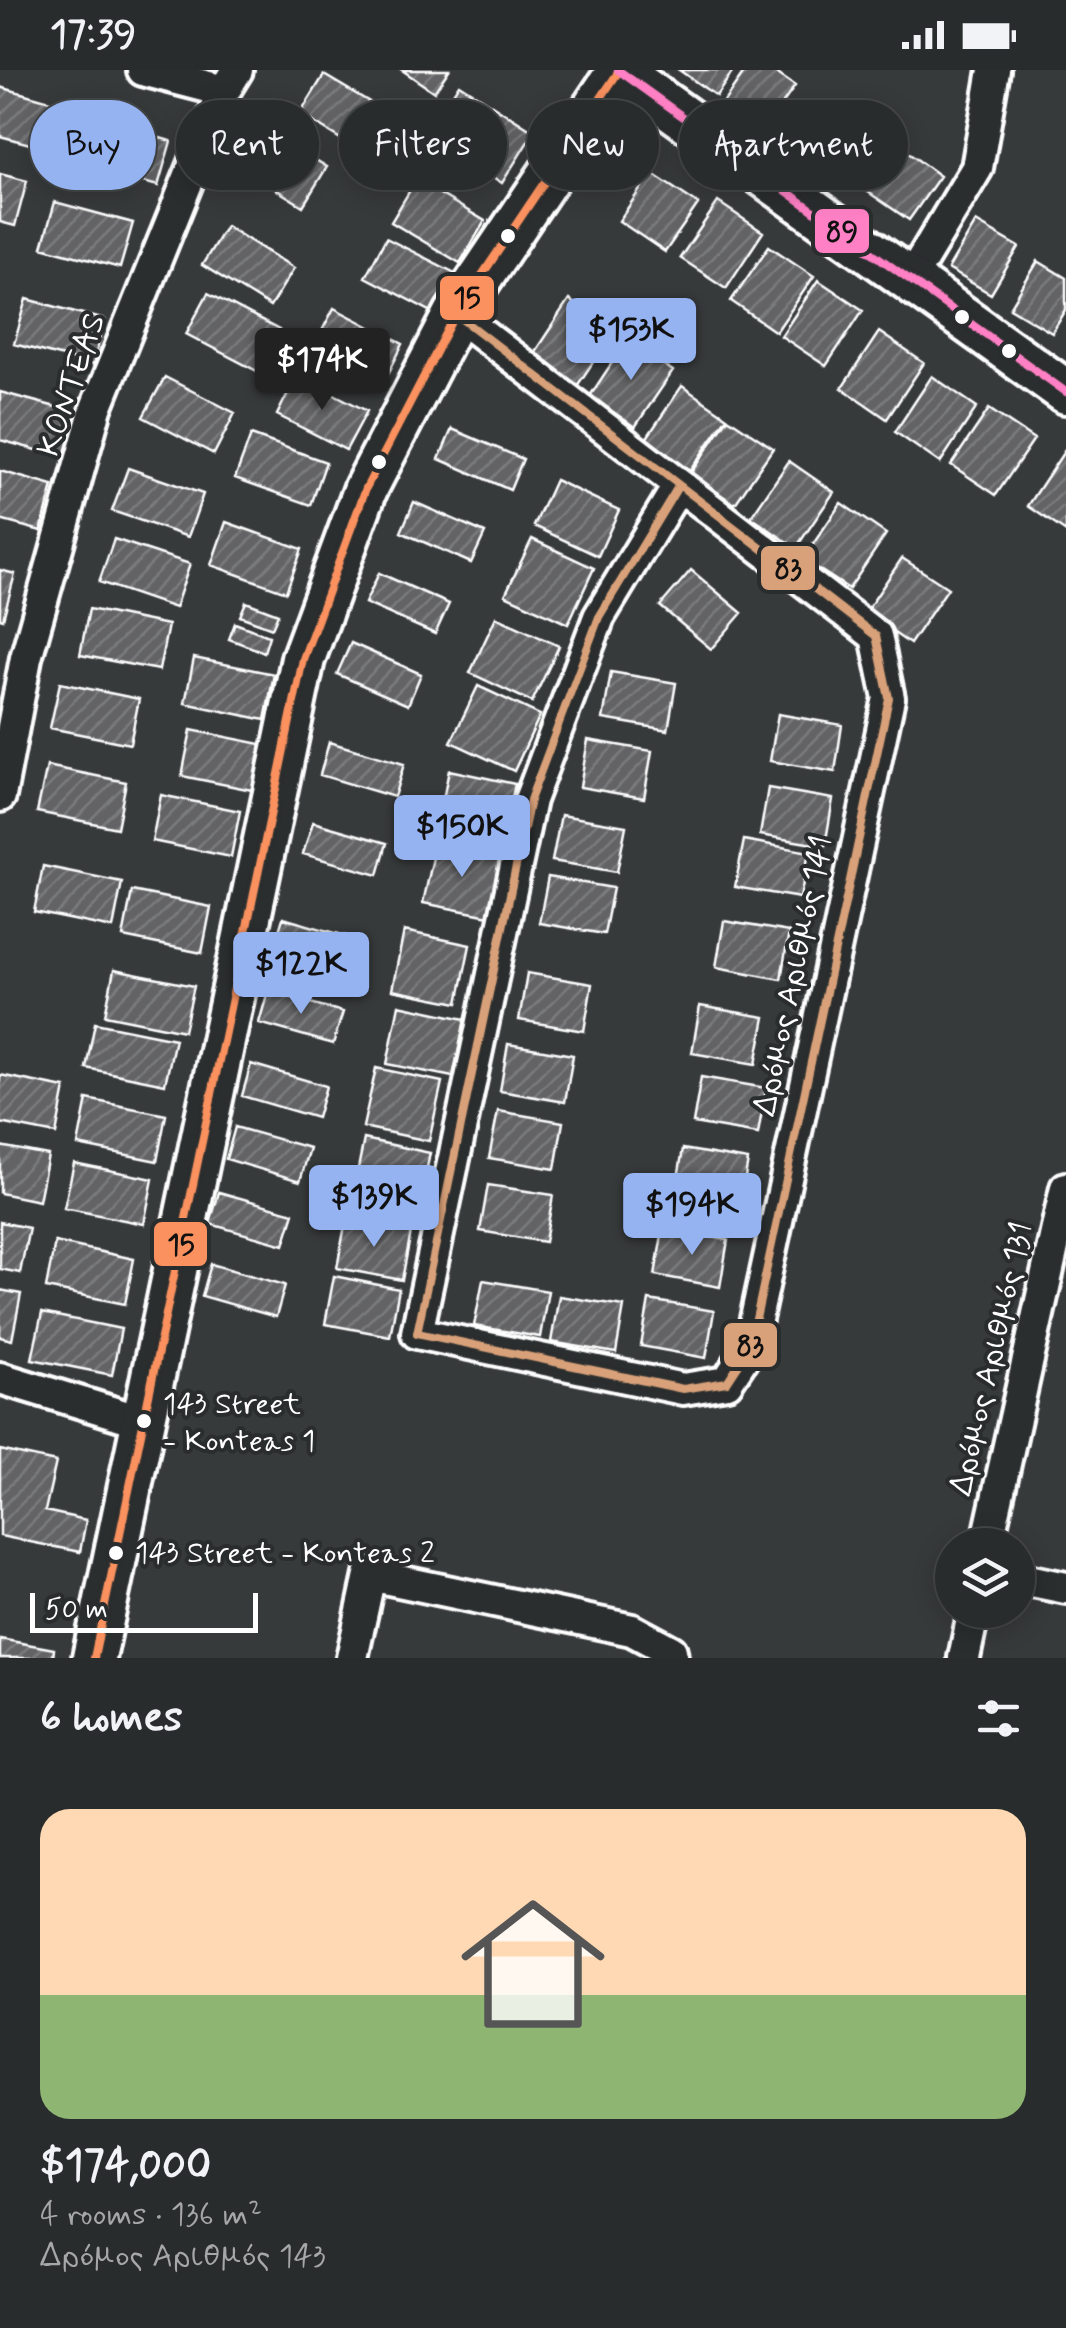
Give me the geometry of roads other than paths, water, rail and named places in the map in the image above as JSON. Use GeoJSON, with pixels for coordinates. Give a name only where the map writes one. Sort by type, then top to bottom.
{"type":"FeatureCollection","features":[{"type":"Feature","properties":{"kind":"street"},"geometry":{"type":"LineString","coordinates":[[143,70],[231,81]]}},
{"type":"Feature","properties":{"kind":"street"},"geometry":{"type":"LineString","coordinates":[[94,1658],[303,659],[366,488],[456,314],[618,70],[1066,392]]}},
{"type":"Feature","properties":{"kind":"street"},"geometry":{"type":"LineString","coordinates":[[910,278],[977,168],[995,70]]}},
{"type":"Feature","properties":{"kind":"street","name":"KONTEAS"},"geometry":{"type":"LineString","coordinates":[[0,796],[13,654],[96,408],[231,81]]}},
{"type":"Feature","properties":{"kind":"street","name":"Δρόμος Αριθμός 141"},"geometry":{"type":"LineString","coordinates":[[456,314],[876,636],[889,698],[750,1347],[727,1382],[684,1390],[418,1332],[530,800],[599,617],[679,485]]}},
{"type":"Feature","properties":{"kind":"street","name":"Δρόμος Αριθμός 131"},"geometry":{"type":"LineString","coordinates":[[991,1528],[1066,1188]]}},
{"type":"Feature","properties":{"kind":"street"},"geometry":{"type":"LineString","coordinates":[[0,1378],[144,1422]]}},
{"type":"Feature","properties":{"kind":"street"},"geometry":{"type":"LineString","coordinates":[[352,1658],[370,1575],[632,1630],[671,1650],[672,1658]]}},
{"type":"Feature","properties":{"kind":"street"},"geometry":{"type":"LineString","coordinates":[[1035,1582],[1066,1588]]}},
{"type":"Feature","properties":{"kind":"street"},"geometry":{"type":"LineString","coordinates":[[964,1658],[970,1628]]}},
{"type":"Feature","properties":{"kind":"place","name":"143 Street - Konteas 1"},"geometry":{"type":"Point","coordinates":[144,1421]}},
{"type":"Feature","properties":{"kind":"place","name":"143 Street - Konteas 2"},"geometry":{"type":"Point","coordinates":[116,1553]}}]}
